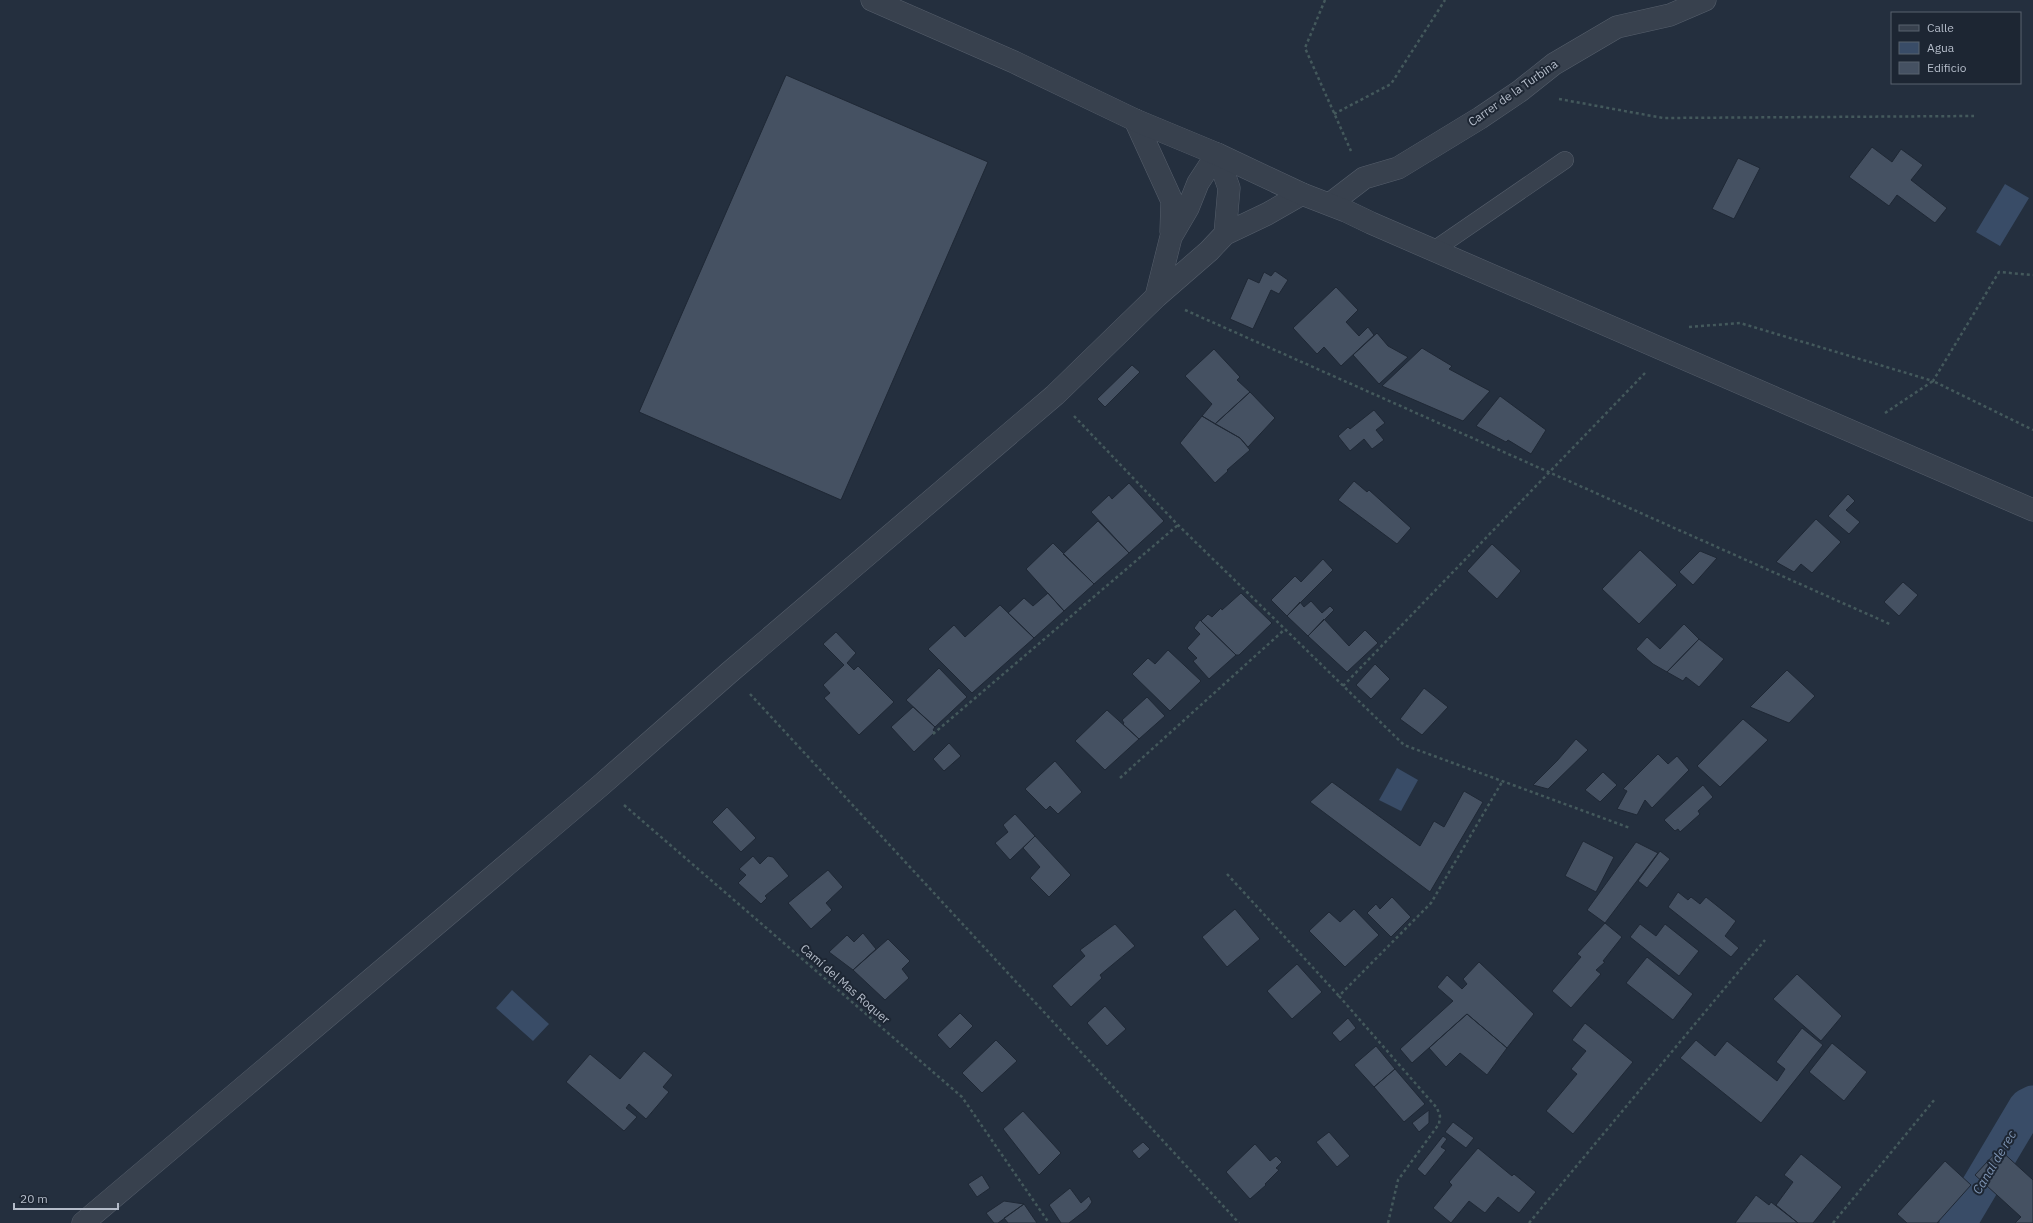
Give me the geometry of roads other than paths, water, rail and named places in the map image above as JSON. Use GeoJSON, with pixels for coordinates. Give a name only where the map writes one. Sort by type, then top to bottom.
{"type":"FeatureCollection","features":[{"type":"Feature","properties":{"kind":"street"},"geometry":{"type":"LineString","coordinates":[[872,0],[1014,62],[1135,120],[1217,154],[1302,194],[1330,204],[1668,350],[2033,510]]}},
{"type":"Feature","properties":{"kind":"street","name":"Carrer de la Turbina"},"geometry":{"type":"LineString","coordinates":[[1330,204],[1364,178],[1398,168],[1480,118],[1520,91],[1554,64],[1616,27],[1670,15],[1705,0]]}},
{"type":"Feature","properties":{"kind":"street"},"geometry":{"type":"LineString","coordinates":[[1135,120],[1172,201],[1171,237],[1156,297]]}},
{"type":"Feature","properties":{"kind":"street"},"geometry":{"type":"LineString","coordinates":[[1217,154],[1229,188],[1225,234]]}},
{"type":"Feature","properties":{"kind":"street"},"geometry":{"type":"LineString","coordinates":[[1171,237],[1188,208],[1198,183],[1217,154]]}},
{"type":"Feature","properties":{"kind":"street"},"geometry":{"type":"LineString","coordinates":[[83,1223],[600,786],[730,672],[1055,395],[1156,297],[1209,251],[1225,234],[1267,214],[1302,194]]}},
{"type":"Feature","properties":{"kind":"lane"},"geometry":{"type":"LineString","coordinates":[[1434,250],[1565,160]]}},
{"type":"Feature","properties":{"kind":"water"},"geometry":{"type":"Polygon","coordinates":[[[2005,184],[2029,198],[2000,246],[1976,232],[2005,184]]]}},
{"type":"Feature","properties":{"kind":"water"},"geometry":{"type":"Polygon","coordinates":[[[1397,768],[1418,780],[1401,811],[1379,800],[1397,768]]]}},
{"type":"Feature","properties":{"kind":"water"},"geometry":{"type":"Polygon","coordinates":[[[512,990],[549,1024],[533,1041],[496,1008],[512,990]]]}},
{"type":"Feature","properties":{"kind":"waterway","name":"Canal de rec"},"geometry":{"type":"LineString","coordinates":[[1958,1223],[2027,1107],[2033,1104]]}}]}
